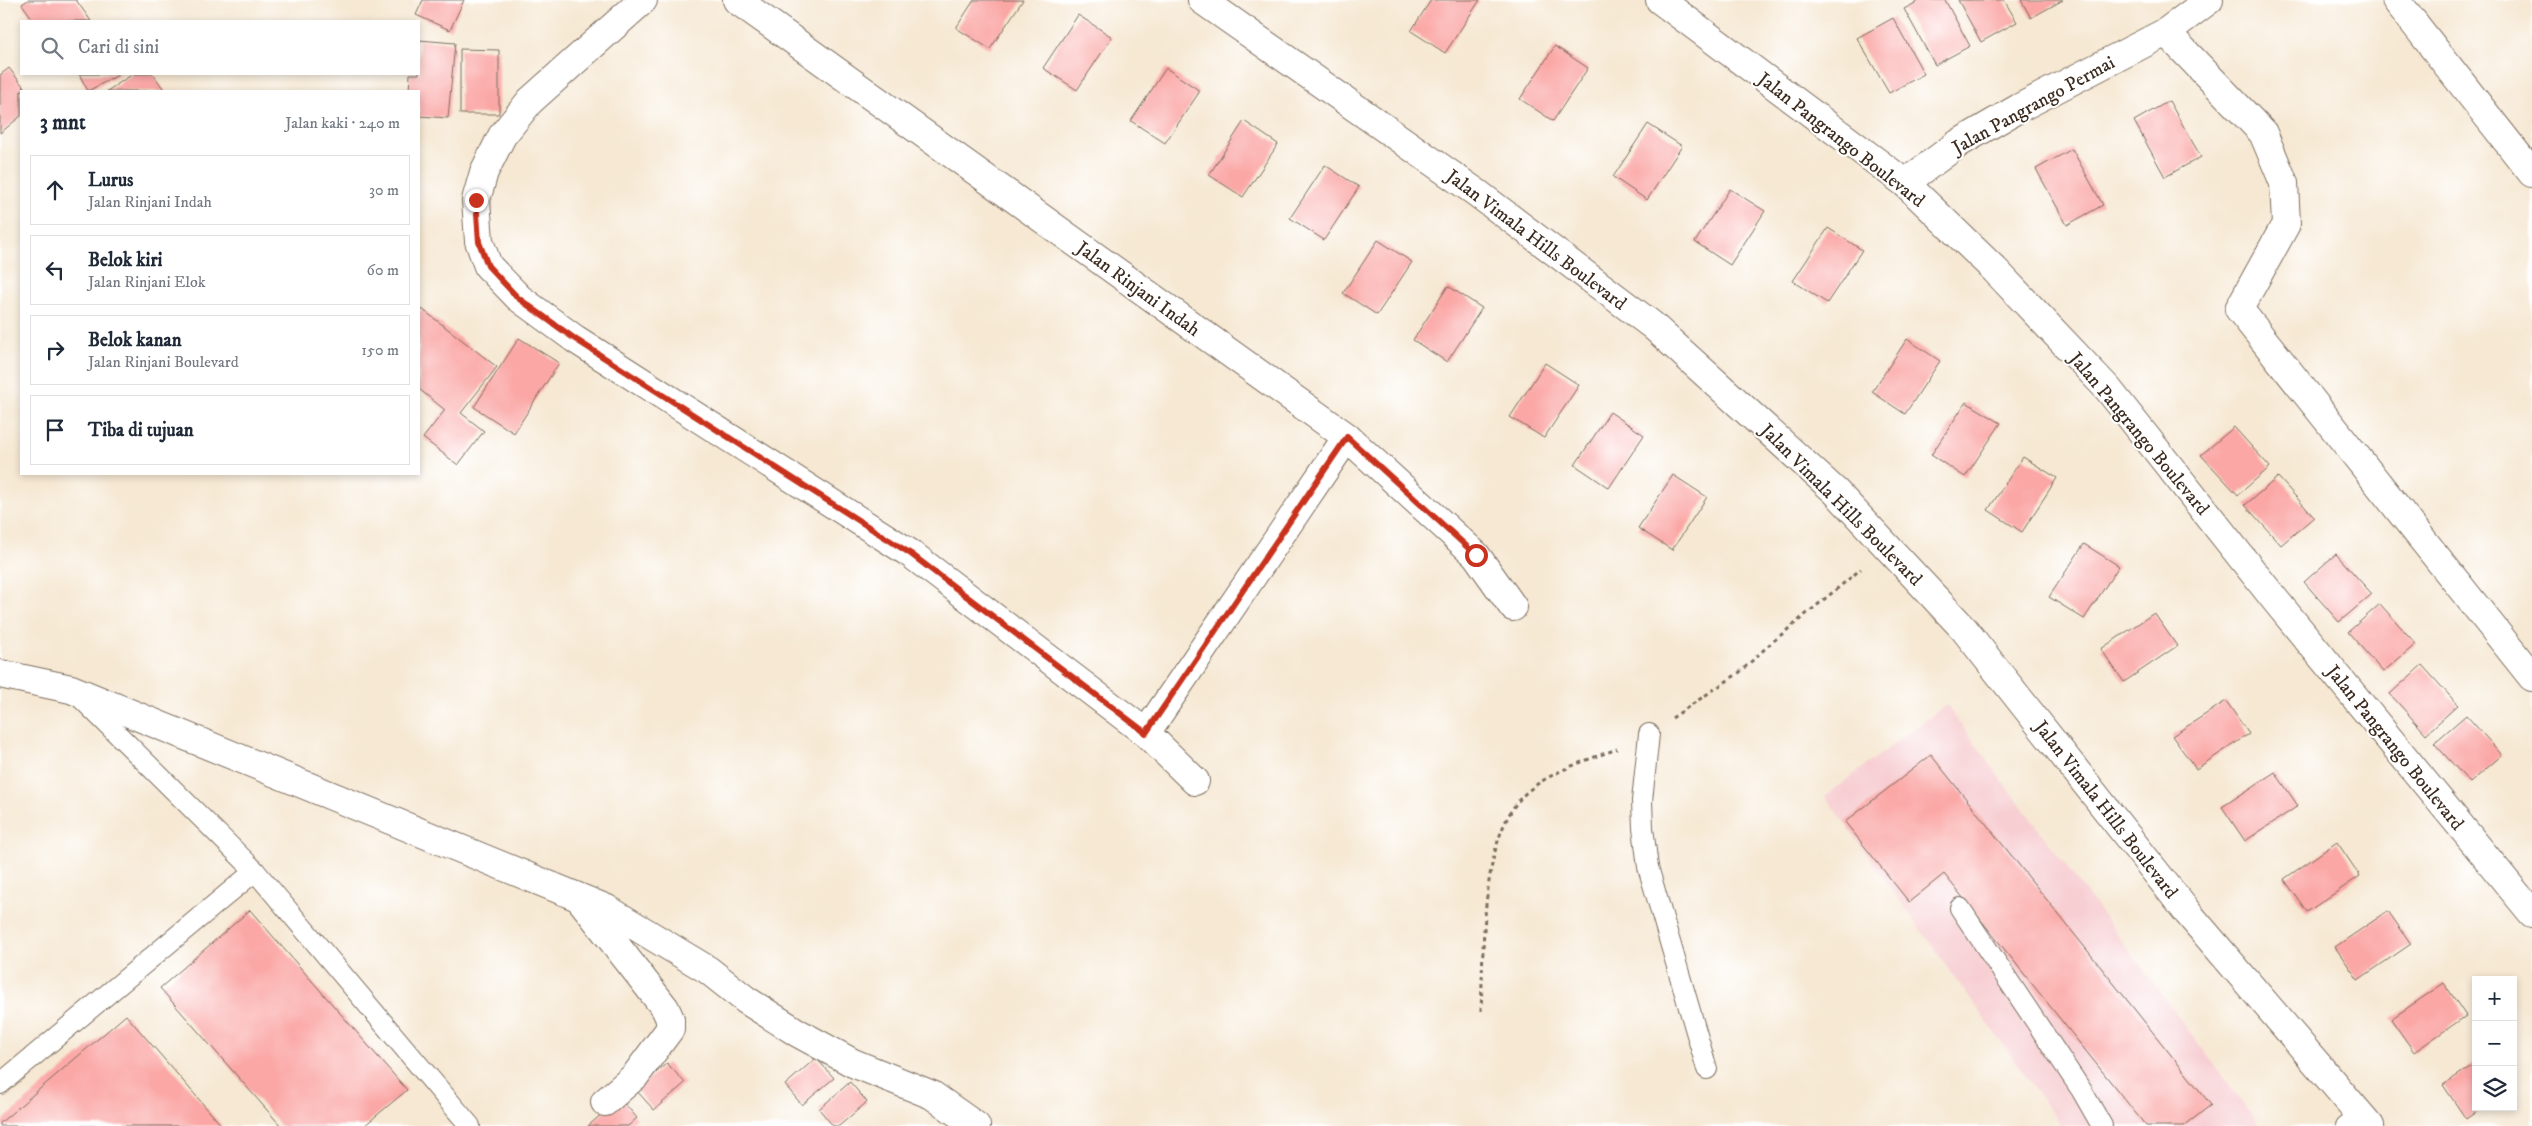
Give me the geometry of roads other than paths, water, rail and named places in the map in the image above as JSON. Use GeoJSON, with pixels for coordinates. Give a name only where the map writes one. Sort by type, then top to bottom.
{"type":"FeatureCollection","features":[{"type":"Feature","properties":{"kind":"street"},"geometry":{"type":"LineString","coordinates":[[643,0],[530,101],[502,136],[484,172],[476,200],[479,242],[488,266],[518,298],[575,339],[911,554],[1146,733],[1195,781]]}},
{"type":"Feature","properties":{"kind":"street","name":"Jalan Rinjani Indah"},"geometry":{"type":"LineString","coordinates":[[737,0],[1347,437],[1476,555],[1513,607]]}},
{"type":"Feature","properties":{"kind":"street","name":"Jalan Vimala Hills Boulevard"},"geometry":{"type":"LineString","coordinates":[[1202,0],[1477,193],[1652,325],[1836,492],[1964,629],[2188,913],[2359,1122]]}},
{"type":"Feature","properties":{"kind":"street","name":"Jalan Pangrango Boulevard"},"geometry":{"type":"LineString","coordinates":[[1660,0],[1905,183],[1995,270],[2108,389],[2276,601],[2532,913]]}},
{"type":"Feature","properties":{"kind":"street","name":"Jalan Pangrango Permai"},"geometry":{"type":"LineString","coordinates":[[1905,183],[1959,143],[2019,108],[2166,32],[2209,0]]}},
{"type":"Feature","properties":{"kind":"street"},"geometry":{"type":"LineString","coordinates":[[2396,0],[2532,173]]}},
{"type":"Feature","properties":{"kind":"street"},"geometry":{"type":"LineString","coordinates":[[2166,32],[2262,133],[2284,183],[2286,224],[2239,309],[2532,677]]}},
{"type":"Feature","properties":{"kind":"street"},"geometry":{"type":"LineString","coordinates":[[1146,733],[1347,437]]}},
{"type":"Feature","properties":{"kind":"street"},"geometry":{"type":"LineString","coordinates":[[0,674],[71,689],[607,909],[708,970],[746,1000],[798,1033],[853,1063],[932,1094],[976,1126]]}},
{"type":"Feature","properties":{"kind":"street"},"geometry":{"type":"LineString","coordinates":[[578,896],[665,1008],[670,1019],[670,1030],[636,1076],[605,1102]]}},
{"type":"Feature","properties":{"kind":"lane"},"geometry":{"type":"LineString","coordinates":[[71,689],[255,871],[470,1126]]}},
{"type":"Feature","properties":{"kind":"lane"},"geometry":{"type":"LineString","coordinates":[[1649,734],[1642,801],[1648,868],[1707,1069]]}},
{"type":"Feature","properties":{"kind":"lane"},"geometry":{"type":"LineString","coordinates":[[0,1084],[255,871]]}},
{"type":"Feature","properties":{"kind":"lane"},"geometry":{"type":"LineString","coordinates":[[1960,908],[2082,1091],[2102,1126]]}}]}
